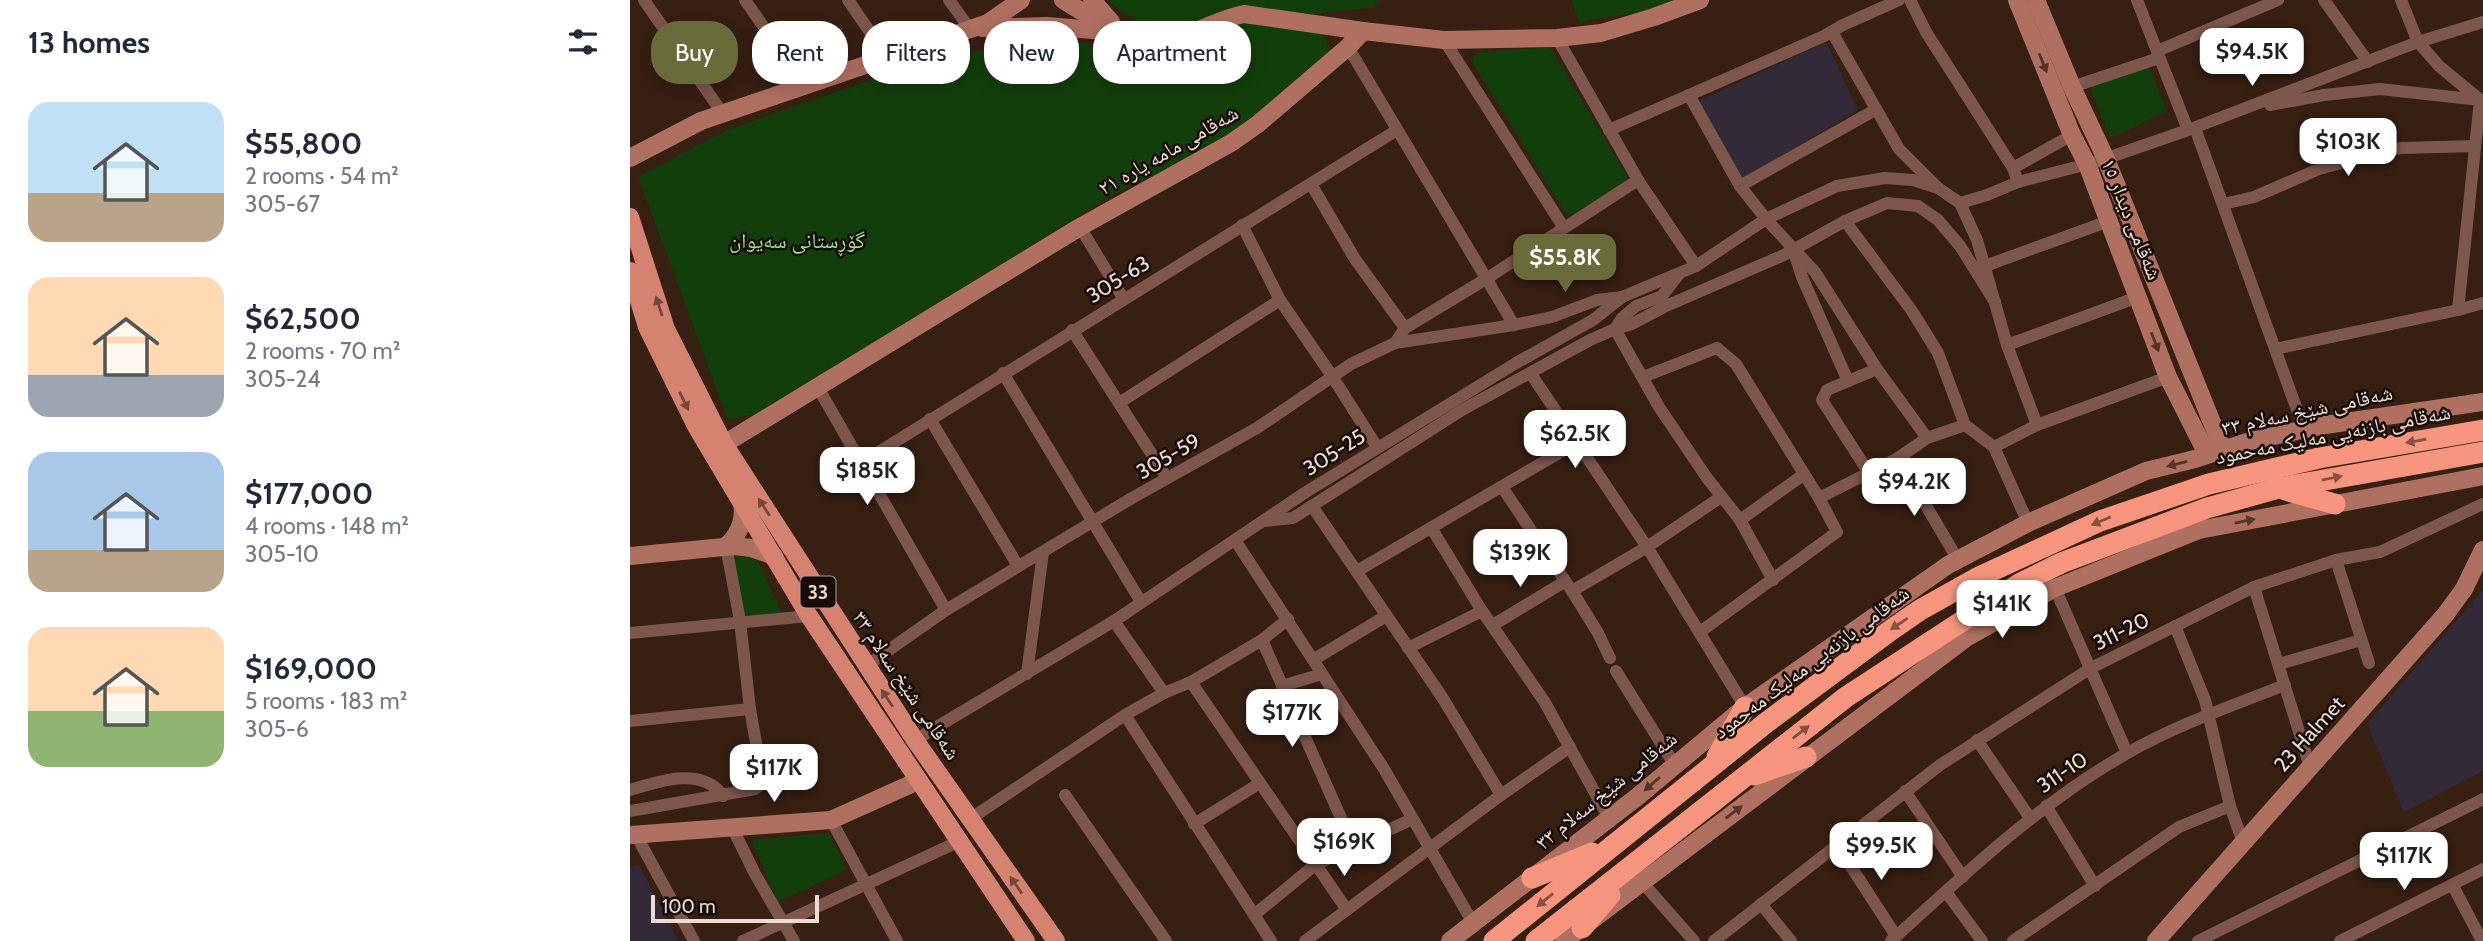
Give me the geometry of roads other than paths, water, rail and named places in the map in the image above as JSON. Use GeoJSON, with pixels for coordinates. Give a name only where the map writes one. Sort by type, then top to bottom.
{"type":"FeatureCollection","features":[{"type":"Feature","properties":{"kind":"highway","name":"شەقامی بازنەیی مەلیک مەحمود"},"geometry":{"type":"LineString","coordinates":[[1494,941],[1767,722],[1891,630],[1942,598],[2009,563],[2139,506],[2248,473],[2483,430]]}},
{"type":"Feature","properties":{"kind":"highway","name":"شەقامی بازنەیی مەلیک مەحمود"},"geometry":{"type":"LineString","coordinates":[[1536,941],[1846,697],[2019,584],[2061,563],[2207,508],[2279,488],[2483,452]]}},
{"type":"Feature","properties":{"kind":"highway"},"geometry":{"type":"LineString","coordinates":[[2279,488],[2336,504]]}},
{"type":"Feature","properties":{"kind":"highway"},"geometry":{"type":"LineString","coordinates":[[2051,544],[2051,559],[2061,563]]}},
{"type":"Feature","properties":{"kind":"highway"},"geometry":{"type":"LineString","coordinates":[[2009,563],[2015,563],[2023,569],[2024,575],[2019,584]]}},
{"type":"Feature","properties":{"kind":"highway"},"geometry":{"type":"LineString","coordinates":[[1712,767],[1745,707]]}},
{"type":"Feature","properties":{"kind":"highway"},"geometry":{"type":"LineString","coordinates":[[1739,780],[1806,757]]}},
{"type":"Feature","properties":{"kind":"highway"},"geometry":{"type":"LineString","coordinates":[[1532,878],[1617,843]]}},
{"type":"Feature","properties":{"kind":"highway"},"geometry":{"type":"LineString","coordinates":[[1587,934],[1641,860]]}},
{"type":"Feature","properties":{"kind":"main road","name":"شەقامی شێخ سەلام ٣٣"},"geometry":{"type":"LineString","coordinates":[[630,217],[666,329],[724,443],[915,740],[1056,941]]}},
{"type":"Feature","properties":{"kind":"main road","name":"شەقامی شێخ سەلام ٣٣"},"geometry":{"type":"LineString","coordinates":[[630,271],[647,327],[697,428],[810,616],[1026,941]]}},
{"type":"Feature","properties":{"kind":"main road"},"geometry":{"type":"LineString","coordinates":[[819,593],[810,616],[825,621],[837,621]]}},
{"type":"Feature","properties":{"kind":"street"},"geometry":{"type":"LineString","coordinates":[[644,0],[723,114]]}},
{"type":"Feature","properties":{"kind":"street"},"geometry":{"type":"LineString","coordinates":[[745,0],[805,86]]}},
{"type":"Feature","properties":{"kind":"street"},"geometry":{"type":"LineString","coordinates":[[848,0],[862,21]]}},
{"type":"Feature","properties":{"kind":"street"},"geometry":{"type":"LineString","coordinates":[[949,0],[964,21]]}},
{"type":"Feature","properties":{"kind":"street"},"geometry":{"type":"LineString","coordinates":[[970,29],[988,23],[1021,0]]}},
{"type":"Feature","properties":{"kind":"street"},"geometry":{"type":"LineString","coordinates":[[1063,0],[1100,21]]}},
{"type":"Feature","properties":{"kind":"street"},"geometry":{"type":"LineString","coordinates":[[1092,0],[1111,21]]}},
{"type":"Feature","properties":{"kind":"street"},"geometry":{"type":"LineString","coordinates":[[1217,21],[1244,14],[1444,40],[1557,38],[1601,33],[1700,0]]}},
{"type":"Feature","properties":{"kind":"street"},"geometry":{"type":"LineString","coordinates":[[1609,130],[1899,0]]}},
{"type":"Feature","properties":{"kind":"street"},"geometry":{"type":"LineString","coordinates":[[1910,0],[1926,32],[2013,168],[2018,181]]}},
{"type":"Feature","properties":{"kind":"street","name":"شەقامی دیدار ١٥"},"geometry":{"type":"LineString","coordinates":[[2017,0],[2073,135],[2096,162],[2109,221],[2168,377],[2215,452]]}},
{"type":"Feature","properties":{"kind":"street","name":"شەقامی دیدار ١٥"},"geometry":{"type":"LineString","coordinates":[[2035,0],[2072,87],[2096,162],[2215,452]]}},
{"type":"Feature","properties":{"kind":"street"},"geometry":{"type":"LineString","coordinates":[[2137,0],[2223,204],[2304,429]]}},
{"type":"Feature","properties":{"kind":"street"},"geometry":{"type":"LineString","coordinates":[[2072,87],[2158,54],[2278,0]]}},
{"type":"Feature","properties":{"kind":"street"},"geometry":{"type":"LineString","coordinates":[[2324,0],[2368,62]]}},
{"type":"Feature","properties":{"kind":"street"},"geometry":{"type":"LineString","coordinates":[[2401,0],[2418,42],[2439,66],[2482,101]]}},
{"type":"Feature","properties":{"kind":"street"},"geometry":{"type":"LineString","coordinates":[[1960,203],[2018,181],[2096,162],[2192,129],[2418,42],[2483,22]]}},
{"type":"Feature","properties":{"kind":"street"},"geometry":{"type":"LineString","coordinates":[[970,29],[1048,26],[1093,31]]}},
{"type":"Feature","properties":{"kind":"street","name":"شەقامی مامە یارە ٢١"},"geometry":{"type":"LineString","coordinates":[[724,443],[1080,227],[1231,143],[1258,124],[1363,31]]}},
{"type":"Feature","properties":{"kind":"street"},"geometry":{"type":"LineString","coordinates":[[1832,32],[1899,149],[1938,188],[1960,203],[1977,240],[2007,345],[2037,425]]}},
{"type":"Feature","properties":{"kind":"street"},"geometry":{"type":"LineString","coordinates":[[1557,38],[1638,180],[1696,266]]}},
{"type":"Feature","properties":{"kind":"street"},"geometry":{"type":"LineString","coordinates":[[1444,40],[1564,228]]}},
{"type":"Feature","properties":{"kind":"street"},"geometry":{"type":"LineString","coordinates":[[1348,47],[1514,325]]}},
{"type":"Feature","properties":{"kind":"street"},"geometry":{"type":"LineString","coordinates":[[630,158],[701,121],[862,67]]}},
{"type":"Feature","properties":{"kind":"street"},"geometry":{"type":"LineString","coordinates":[[2238,111],[2324,95],[2380,89],[2482,101]]}},
{"type":"Feature","properties":{"kind":"street"},"geometry":{"type":"LineString","coordinates":[[1689,95],[1740,186],[1793,250],[1815,272],[1877,369],[1927,438]]}},
{"type":"Feature","properties":{"kind":"street"},"geometry":{"type":"LineString","coordinates":[[2458,310],[2482,101]]}},
{"type":"Feature","properties":{"kind":"street"},"geometry":{"type":"LineString","coordinates":[[1740,186],[1875,110]]}},
{"type":"Feature","properties":{"kind":"street","name":"305-63"},"geometry":{"type":"LineString","coordinates":[[861,463],[1397,130]]}},
{"type":"Feature","properties":{"kind":"street"},"geometry":{"type":"LineString","coordinates":[[2013,168],[2073,135]]}},
{"type":"Feature","properties":{"kind":"street"},"geometry":{"type":"LineString","coordinates":[[2223,204],[2254,197],[2319,169],[2401,148],[2475,146]]}},
{"type":"Feature","properties":{"kind":"street"},"geometry":{"type":"LineString","coordinates":[[1395,343],[1514,325],[1552,317],[1597,300],[1622,296],[1696,266],[1766,219],[1837,186],[1885,178],[1913,180],[1938,188]]}},
{"type":"Feature","properties":{"kind":"street"},"geometry":{"type":"LineString","coordinates":[[1395,343],[1405,328],[1638,180]]}},
{"type":"Feature","properties":{"kind":"street"},"geometry":{"type":"LineString","coordinates":[[1311,184],[1355,259],[1405,328]]}},
{"type":"Feature","properties":{"kind":"street"},"geometry":{"type":"LineString","coordinates":[[1264,521],[1293,518],[1462,410],[1590,340],[1632,324],[1666,306],[1793,250],[1845,221],[1887,203],[1918,206],[1938,220],[1960,246],[1995,302]]}},
{"type":"Feature","properties":{"kind":"street"},"geometry":{"type":"LineString","coordinates":[[1845,221],[1905,301],[1938,353],[1965,425],[1994,447],[2028,523]]}},
{"type":"Feature","properties":{"kind":"street"},"geometry":{"type":"LineString","coordinates":[[1985,266],[2109,221]]}},
{"type":"Feature","properties":{"kind":"street"},"geometry":{"type":"LineString","coordinates":[[1242,225],[1280,299],[1377,447]]}},
{"type":"Feature","properties":{"kind":"street"},"geometry":{"type":"LineString","coordinates":[[1080,227],[1123,298]]}},
{"type":"Feature","properties":{"kind":"street"},"geometry":{"type":"LineString","coordinates":[[1793,250],[1802,277],[1848,381]]}},
{"type":"Feature","properties":{"kind":"street"},"geometry":{"type":"LineString","coordinates":[[1615,329],[1622,318],[1636,306],[1662,296],[1679,274]]}},
{"type":"Feature","properties":{"kind":"street","name":"305-25"},"geometry":{"type":"LineString","coordinates":[[915,740],[1114,621],[1377,447],[1553,341],[1593,320],[1622,296]]}},
{"type":"Feature","properties":{"kind":"street"},"geometry":{"type":"LineString","coordinates":[[2007,345],[2138,297]]}},
{"type":"Feature","properties":{"kind":"street"},"geometry":{"type":"LineString","coordinates":[[1119,404],[1280,299]]}},
{"type":"Feature","properties":{"kind":"street"},"geometry":{"type":"LineString","coordinates":[[2275,349],[2483,303]]}},
{"type":"Feature","properties":{"kind":"street"},"geometry":{"type":"LineString","coordinates":[[1615,329],[1659,407],[1740,520],[1773,580]]}},
{"type":"Feature","properties":{"kind":"street"},"geometry":{"type":"LineString","coordinates":[[1072,330],[1167,478]]}},
{"type":"Feature","properties":{"kind":"street","name":"305-59"},"geometry":{"type":"LineString","coordinates":[[866,666],[946,610],[1018,566],[1257,428],[1351,364],[1395,343]]}},
{"type":"Feature","properties":{"kind":"street"},"geometry":{"type":"LineString","coordinates":[[1643,377],[1717,348],[1736,364],[1837,532],[1700,632]]}},
{"type":"Feature","properties":{"kind":"street"},"geometry":{"type":"LineString","coordinates":[[1869,473],[1822,400],[1827,390],[1877,369]]}},
{"type":"Feature","properties":{"kind":"street"},"geometry":{"type":"LineString","coordinates":[[1003,373],[1141,602]]}},
{"type":"Feature","properties":{"kind":"street"},"geometry":{"type":"LineString","coordinates":[[1531,374],[1647,547],[1745,707]]}},
{"type":"Feature","properties":{"kind":"street"},"geometry":{"type":"LineString","coordinates":[[1994,447],[2037,425],[2168,377]]}},
{"type":"Feature","properties":{"kind":"street"},"geometry":{"type":"LineString","coordinates":[[817,386],[946,610]]}},
{"type":"Feature","properties":{"kind":"street","name":"شەقامی شێخ سەلام ٣٣"},"geometry":{"type":"LineString","coordinates":[[1450,941],[1609,818],[1745,707],[1958,560],[2028,523],[2146,471],[2250,441],[2304,429],[2483,402]]}},
{"type":"Feature","properties":{"kind":"street"},"geometry":{"type":"LineString","coordinates":[[930,419],[1018,566]]}},
{"type":"Feature","properties":{"kind":"street"},"geometry":{"type":"LineString","coordinates":[[1819,498],[1898,458],[1927,438],[1965,425]]}},
{"type":"Feature","properties":{"kind":"street"},"geometry":{"type":"LineString","coordinates":[[1357,571],[1576,443]]}},
{"type":"Feature","properties":{"kind":"street"},"geometry":{"type":"LineString","coordinates":[[1898,458],[1958,560]]}},
{"type":"Feature","properties":{"kind":"street"},"geometry":{"type":"LineString","coordinates":[[1740,520],[1803,475]]}},
{"type":"Feature","properties":{"kind":"street"},"geometry":{"type":"LineString","coordinates":[[1564,941],[1587,934],[1642,882],[1966,638],[2055,588],[2199,530],[2483,476]]}},
{"type":"Feature","properties":{"kind":"street"},"geometry":{"type":"LineString","coordinates":[[1502,487],[1598,633],[1610,658]]}},
{"type":"Feature","properties":{"kind":"street"},"geometry":{"type":"LineString","coordinates":[[1493,625],[1647,547],[1721,497]]}},
{"type":"Feature","properties":{"kind":"street"},"geometry":{"type":"LineString","coordinates":[[630,811],[723,796],[759,786],[760,766],[750,709],[740,621],[726,546],[741,527],[742,502]]}},
{"type":"Feature","properties":{"kind":"street","name":"311-20"},"geometry":{"type":"LineString","coordinates":[[1716,940],[1905,791],[1977,740],[2091,668],[2255,587],[2336,560],[2380,552],[2483,504]]}},
{"type":"Feature","properties":{"kind":"street"},"geometry":{"type":"LineString","coordinates":[[1312,506],[1454,716],[1501,794]]}},
{"type":"Feature","properties":{"kind":"street"},"geometry":{"type":"LineString","coordinates":[[1432,529],[1482,611],[1544,701],[1609,818]]}},
{"type":"Feature","properties":{"kind":"street"},"geometry":{"type":"LineString","coordinates":[[1235,540],[1384,769],[1473,923]]}},
{"type":"Feature","properties":{"kind":"street"},"geometry":{"type":"LineString","coordinates":[[630,556],[726,546],[751,548],[774,556]]}},
{"type":"Feature","properties":{"kind":"street","name":"23 Halmet"},"geometry":{"type":"LineString","coordinates":[[2156,941],[2445,615],[2464,589],[2483,550]]}},
{"type":"Feature","properties":{"kind":"street"},"geometry":{"type":"LineString","coordinates":[[1027,674],[1043,552]]}},
{"type":"Feature","properties":{"kind":"street"},"geometry":{"type":"LineString","coordinates":[[2336,560],[2369,663]]}},
{"type":"Feature","properties":{"kind":"street"},"geometry":{"type":"LineString","coordinates":[[2255,587],[2310,767]]}},
{"type":"Feature","properties":{"kind":"street"},"geometry":{"type":"LineString","coordinates":[[2055,588],[2127,753]]}},
{"type":"Feature","properties":{"kind":"street"},"geometry":{"type":"LineString","coordinates":[[1408,648],[1482,611]]}},
{"type":"Feature","properties":{"kind":"street"},"geometry":{"type":"LineString","coordinates":[[630,633],[810,616]]}},
{"type":"Feature","properties":{"kind":"street"},"geometry":{"type":"LineString","coordinates":[[1313,660],[1386,616]]}},
{"type":"Feature","properties":{"kind":"street"},"geometry":{"type":"LineString","coordinates":[[970,819],[1125,715],[1164,693],[1191,682],[1288,620]]}},
{"type":"Feature","properties":{"kind":"street"},"geometry":{"type":"LineString","coordinates":[[1114,621],[1164,693]]}},
{"type":"Feature","properties":{"kind":"street"},"geometry":{"type":"LineString","coordinates":[[2175,626],[2209,715],[2231,806],[2243,842]]}},
{"type":"Feature","properties":{"kind":"street"},"geometry":{"type":"LineString","coordinates":[[1262,639],[1353,845]]}},
{"type":"Feature","properties":{"kind":"street"},"geometry":{"type":"LineString","coordinates":[[2279,664],[2361,640]]}},
{"type":"Feature","properties":{"kind":"street"},"geometry":{"type":"LineString","coordinates":[[1616,671],[1674,764]]}},
{"type":"Feature","properties":{"kind":"street"},"geometry":{"type":"LineString","coordinates":[[1282,685],[1322,674]]}},
{"type":"Feature","properties":{"kind":"street"},"geometry":{"type":"LineString","coordinates":[[1191,682],[1347,910]]}},
{"type":"Feature","properties":{"kind":"street","name":"311-10"},"geometry":{"type":"LineString","coordinates":[[1894,939],[2030,818],[2127,753],[2209,715],[2285,685]]}},
{"type":"Feature","properties":{"kind":"street"},"geometry":{"type":"LineString","coordinates":[[630,721],[750,709]]}},
{"type":"Feature","properties":{"kind":"street"},"geometry":{"type":"LineString","coordinates":[[1125,715],[1271,941]]}},
{"type":"Feature","properties":{"kind":"street"},"geometry":{"type":"LineString","coordinates":[[1977,740],[2030,818]]}},
{"type":"Feature","properties":{"kind":"street"},"geometry":{"type":"LineString","coordinates":[[1305,941],[1430,850],[1501,794],[1570,747]]}},
{"type":"Feature","properties":{"kind":"street"},"geometry":{"type":"LineString","coordinates":[[630,790],[655,782],[681,779],[707,781],[716,785],[723,796]]}},
{"type":"Feature","properties":{"kind":"street"},"geometry":{"type":"LineString","coordinates":[[694,941],[633,835],[831,820],[918,781]]}},
{"type":"Feature","properties":{"kind":"street"},"geometry":{"type":"LineString","coordinates":[[1194,824],[1260,783]]}},
{"type":"Feature","properties":{"kind":"street"},"geometry":{"type":"LineString","coordinates":[[1905,791],[1963,877]]}},
{"type":"Feature","properties":{"kind":"street"},"geometry":{"type":"LineString","coordinates":[[1065,795],[1167,941]]}},
{"type":"Feature","properties":{"kind":"street"},"geometry":{"type":"LineString","coordinates":[[2198,941],[2483,799]]}},
{"type":"Feature","properties":{"kind":"street"},"geometry":{"type":"LineString","coordinates":[[2046,806],[2095,886]]}},
{"type":"Feature","properties":{"kind":"street"},"geometry":{"type":"LineString","coordinates":[[2013,941],[2179,827],[2231,806]]}},
{"type":"Feature","properties":{"kind":"street"},"geometry":{"type":"LineString","coordinates":[[1254,915],[1315,865],[1412,819]]}},
{"type":"Feature","properties":{"kind":"street"},"geometry":{"type":"LineString","coordinates":[[831,820],[897,941]]}},
{"type":"Feature","properties":{"kind":"street"},"geometry":{"type":"LineString","coordinates":[[732,827],[755,874],[794,941]]}},
{"type":"Feature","properties":{"kind":"street"},"geometry":{"type":"LineString","coordinates":[[743,941],[960,841]]}},
{"type":"Feature","properties":{"kind":"street"},"geometry":{"type":"LineString","coordinates":[[1837,845],[1894,939]]}},
{"type":"Feature","properties":{"kind":"street"},"geometry":{"type":"LineString","coordinates":[[2340,941],[2483,869]]}},
{"type":"Feature","properties":{"kind":"street"},"geometry":{"type":"LineString","coordinates":[[1642,882],[1694,941]]}},
{"type":"Feature","properties":{"kind":"street"},"geometry":{"type":"LineString","coordinates":[[2453,886],[2482,941]]}},
{"type":"Feature","properties":{"kind":"street"},"geometry":{"type":"LineString","coordinates":[[1946,892],[1982,941]]}},
{"type":"Feature","properties":{"kind":"street"},"geometry":{"type":"LineString","coordinates":[[1761,904],[1791,941]]}},
{"type":"Feature","properties":{"kind":"park label","name":"گۆڕستانی سەیوان"},"geometry":{"type":"Point","coordinates":[797,240]}}]}
